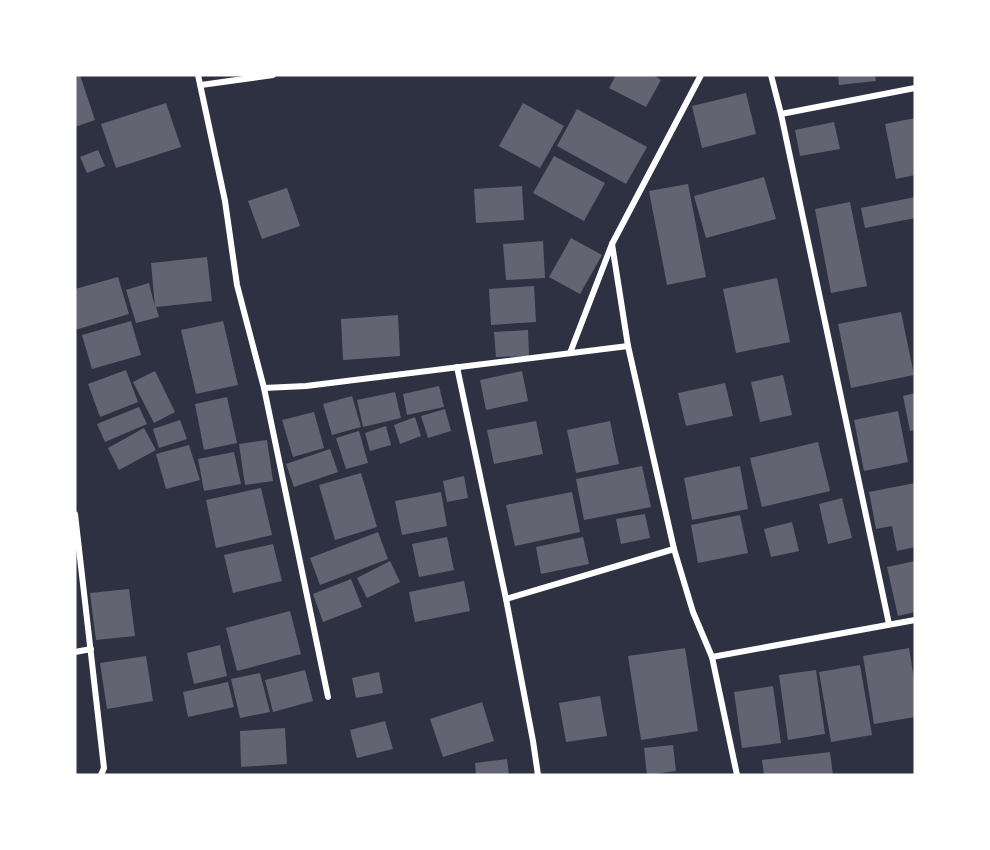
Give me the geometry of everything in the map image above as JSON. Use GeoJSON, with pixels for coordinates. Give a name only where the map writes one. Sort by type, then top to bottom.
{"type":"FeatureCollection","features":[{"type":"Feature","properties":{"kind":"street"},"geometry":{"type":"LineString","coordinates":[[198,75],[225,201],[237,285],[264,388],[328,698]]}},
{"type":"Feature","properties":{"kind":"street"},"geometry":{"type":"LineString","coordinates":[[201,85],[273,75]]}},
{"type":"Feature","properties":{"kind":"street"},"geometry":{"type":"LineString","coordinates":[[570,353],[612,244],[701,75]]}},
{"type":"Feature","properties":{"kind":"street"},"geometry":{"type":"LineString","coordinates":[[771,75],[889,624]]}},
{"type":"Feature","properties":{"kind":"street"},"geometry":{"type":"LineString","coordinates":[[781,114],[915,88]]}},
{"type":"Feature","properties":{"kind":"street"},"geometry":{"type":"LineString","coordinates":[[612,244],[628,346],[674,549],[693,612],[712,657],[738,775]]}},
{"type":"Feature","properties":{"kind":"street"},"geometry":{"type":"LineString","coordinates":[[264,388],[306,386],[628,346]]}},
{"type":"Feature","properties":{"kind":"street"},"geometry":{"type":"LineString","coordinates":[[457,367],[506,599],[538,775]]}},
{"type":"Feature","properties":{"kind":"street"},"geometry":{"type":"LineString","coordinates":[[75,514],[104,768],[101,775]]}},
{"type":"Feature","properties":{"kind":"street"},"geometry":{"type":"LineString","coordinates":[[506,599],[674,549]]}},
{"type":"Feature","properties":{"kind":"street"},"geometry":{"type":"LineString","coordinates":[[712,657],[915,620]]}},
{"type":"Feature","properties":{"kind":"street"},"geometry":{"type":"LineString","coordinates":[[75,652],[91,649]]}},
{"type":"Feature","properties":{"kind":"building"},"geometry":{"type":"Polygon","coordinates":[[[80,75],[95,120],[75,127],[75,77],[80,75]]]}},
{"type":"Feature","properties":{"kind":"building"},"geometry":{"type":"Polygon","coordinates":[[[616,75],[653,75],[661,80],[646,107],[609,88],[616,75]]]}},
{"type":"Feature","properties":{"kind":"building"},"geometry":{"type":"Polygon","coordinates":[[[838,75],[875,75],[876,81],[839,85],[838,75]]]}},
{"type":"Feature","properties":{"kind":"building"},"geometry":{"type":"Polygon","coordinates":[[[746,93],[756,134],[702,148],[692,106],[746,93]]]}},
{"type":"Feature","properties":{"kind":"building"},"geometry":{"type":"Polygon","coordinates":[[[166,103],[181,147],[116,168],[101,124],[166,103]]]}},
{"type":"Feature","properties":{"kind":"building"},"geometry":{"type":"Polygon","coordinates":[[[523,103],[564,126],[540,168],[499,146],[523,103]]]}},
{"type":"Feature","properties":{"kind":"building"},"geometry":{"type":"Polygon","coordinates":[[[577,109],[647,147],[626,184],[557,146],[577,109]]]}},
{"type":"Feature","properties":{"kind":"building"},"geometry":{"type":"Polygon","coordinates":[[[915,118],[915,175],[896,179],[885,124],[915,118]]]}},
{"type":"Feature","properties":{"kind":"building"},"geometry":{"type":"Polygon","coordinates":[[[834,122],[840,149],[800,156],[795,130],[834,122]]]}},
{"type":"Feature","properties":{"kind":"building"},"geometry":{"type":"Polygon","coordinates":[[[98,150],[105,166],[87,173],[80,157],[98,150]]]}},
{"type":"Feature","properties":{"kind":"building"},"geometry":{"type":"Polygon","coordinates":[[[554,156],[605,183],[584,221],[533,193],[554,156]]]}},
{"type":"Feature","properties":{"kind":"building"},"geometry":{"type":"Polygon","coordinates":[[[764,177],[776,219],[706,238],[694,196],[764,177]]]}},
{"type":"Feature","properties":{"kind":"building"},"geometry":{"type":"Polygon","coordinates":[[[688,184],[706,277],[667,285],[649,191],[688,184]]]}},
{"type":"Feature","properties":{"kind":"building"},"geometry":{"type":"Polygon","coordinates":[[[522,186],[524,220],[476,223],[474,189],[522,186]]]}},
{"type":"Feature","properties":{"kind":"building"},"geometry":{"type":"Polygon","coordinates":[[[287,188],[300,226],[262,239],[248,201],[287,188]]]}},
{"type":"Feature","properties":{"kind":"building"},"geometry":{"type":"Polygon","coordinates":[[[915,197],[915,218],[865,228],[861,208],[915,197]]]}},
{"type":"Feature","properties":{"kind":"building"},"geometry":{"type":"Polygon","coordinates":[[[850,202],[867,286],[831,293],[815,209],[850,202]]]}},
{"type":"Feature","properties":{"kind":"building"},"geometry":{"type":"Polygon","coordinates":[[[571,238],[602,255],[580,294],[549,277],[571,238]]]}},
{"type":"Feature","properties":{"kind":"building"},"geometry":{"type":"Polygon","coordinates":[[[543,241],[545,278],[506,280],[503,244],[543,241]]]}},
{"type":"Feature","properties":{"kind":"building"},"geometry":{"type":"Polygon","coordinates":[[[207,257],[212,301],[156,307],[159,317],[136,323],[126,290],[149,283],[155,307],[151,263],[207,257]]]}},
{"type":"Feature","properties":{"kind":"building"},"geometry":{"type":"Polygon","coordinates":[[[118,277],[129,314],[75,330],[75,289],[118,277]]]}},
{"type":"Feature","properties":{"kind":"building"},"geometry":{"type":"Polygon","coordinates":[[[777,278],[790,342],[736,353],[723,289],[777,278]]]}},
{"type":"Feature","properties":{"kind":"building"},"geometry":{"type":"Polygon","coordinates":[[[534,286],[536,322],[491,325],[489,289],[534,286]]]}},
{"type":"Feature","properties":{"kind":"building"},"geometry":{"type":"Polygon","coordinates":[[[901,312],[914,375],[851,388],[838,324],[901,312]]]}},
{"type":"Feature","properties":{"kind":"building"},"geometry":{"type":"Polygon","coordinates":[[[398,315],[400,356],[343,360],[341,319],[398,315]]]}},
{"type":"Feature","properties":{"kind":"building"},"geometry":{"type":"Polygon","coordinates":[[[131,321],[141,355],[92,369],[82,335],[131,321]]]}},
{"type":"Feature","properties":{"kind":"building"},"geometry":{"type":"Polygon","coordinates":[[[223,321],[238,385],[196,394],[181,330],[223,321]]]}},
{"type":"Feature","properties":{"kind":"building"},"geometry":{"type":"Polygon","coordinates":[[[528,330],[529,356],[496,357],[494,332],[528,330]]]}},
{"type":"Feature","properties":{"kind":"building"},"geometry":{"type":"Polygon","coordinates":[[[126,370],[138,402],[100,417],[88,384],[126,370]]]}},
{"type":"Feature","properties":{"kind":"building"},"geometry":{"type":"Polygon","coordinates":[[[155,371],[175,412],[154,423],[133,382],[155,371]]]}},
{"type":"Feature","properties":{"kind":"building"},"geometry":{"type":"Polygon","coordinates":[[[522,371],[528,401],[486,410],[480,380],[522,371]]]}},
{"type":"Feature","properties":{"kind":"building"},"geometry":{"type":"Polygon","coordinates":[[[783,375],[792,415],[760,422],[751,382],[783,375]]]}},
{"type":"Feature","properties":{"kind":"building"},"geometry":{"type":"Polygon","coordinates":[[[725,383],[733,416],[686,426],[678,393],[725,383]]]}},
{"type":"Feature","properties":{"kind":"building"},"geometry":{"type":"Polygon","coordinates":[[[439,386],[444,407],[407,415],[403,394],[439,386]]]}},
{"type":"Feature","properties":{"kind":"building"},"geometry":{"type":"Polygon","coordinates":[[[395,392],[401,418],[363,427],[357,400],[395,392]]]}},
{"type":"Feature","properties":{"kind":"building"},"geometry":{"type":"Polygon","coordinates":[[[915,393],[915,430],[910,431],[903,396],[915,393]]]}},
{"type":"Feature","properties":{"kind":"building"},"geometry":{"type":"Polygon","coordinates":[[[352,396],[361,427],[332,435],[323,404],[352,396]]]}},
{"type":"Feature","properties":{"kind":"building"},"geometry":{"type":"Polygon","coordinates":[[[227,397],[237,443],[204,450],[195,404],[227,397]]]}},
{"type":"Feature","properties":{"kind":"building"},"geometry":{"type":"Polygon","coordinates":[[[139,407],[147,424],[105,442],[97,424],[139,407]]]}},
{"type":"Feature","properties":{"kind":"building"},"geometry":{"type":"Polygon","coordinates":[[[445,409],[451,431],[428,438],[421,416],[445,409]]]}},
{"type":"Feature","properties":{"kind":"building"},"geometry":{"type":"Polygon","coordinates":[[[898,411],[908,462],[864,471],[854,420],[898,411]]]}},
{"type":"Feature","properties":{"kind":"building"},"geometry":{"type":"Polygon","coordinates":[[[314,412],[324,448],[293,457],[282,420],[314,412]]]}},
{"type":"Feature","properties":{"kind":"building"},"geometry":{"type":"Polygon","coordinates":[[[415,417],[421,436],[400,444],[394,425],[415,417]]]}},
{"type":"Feature","properties":{"kind":"building"},"geometry":{"type":"Polygon","coordinates":[[[180,420],[187,439],[159,448],[153,429],[180,420]]]}},
{"type":"Feature","properties":{"kind":"building"},"geometry":{"type":"Polygon","coordinates":[[[536,421],[543,454],[494,464],[487,430],[536,421]]]}},
{"type":"Feature","properties":{"kind":"building"},"geometry":{"type":"Polygon","coordinates":[[[610,421],[619,464],[576,473],[567,430],[610,421]]]}},
{"type":"Feature","properties":{"kind":"building"},"geometry":{"type":"Polygon","coordinates":[[[386,426],[391,445],[370,451],[365,433],[386,426]]]}},
{"type":"Feature","properties":{"kind":"building"},"geometry":{"type":"Polygon","coordinates":[[[144,428],[156,450],[119,470],[108,448],[144,428]]]}},
{"type":"Feature","properties":{"kind":"building"},"geometry":{"type":"Polygon","coordinates":[[[359,431],[368,463],[346,469],[336,438],[359,431]]]}},
{"type":"Feature","properties":{"kind":"building"},"geometry":{"type":"Polygon","coordinates":[[[267,440],[273,481],[245,485],[239,444],[267,440]]]}},
{"type":"Feature","properties":{"kind":"building"},"geometry":{"type":"Polygon","coordinates":[[[818,442],[830,491],[762,507],[750,458],[818,442]]]}},
{"type":"Feature","properties":{"kind":"building"},"geometry":{"type":"Polygon","coordinates":[[[189,445],[200,480],[166,489],[156,454],[189,445]]]}},
{"type":"Feature","properties":{"kind":"building"},"geometry":{"type":"Polygon","coordinates":[[[330,449],[338,472],[294,487],[286,464],[330,449]]]}},
{"type":"Feature","properties":{"kind":"building"},"geometry":{"type":"Polygon","coordinates":[[[234,452],[241,484],[204,491],[198,459],[234,452]]]}},
{"type":"Feature","properties":{"kind":"building"},"geometry":{"type":"Polygon","coordinates":[[[642,466],[651,507],[584,520],[576,479],[642,466]]]}},
{"type":"Feature","properties":{"kind":"building"},"geometry":{"type":"Polygon","coordinates":[[[740,466],[748,509],[692,520],[684,478],[740,466]]]}},
{"type":"Feature","properties":{"kind":"building"},"geometry":{"type":"Polygon","coordinates":[[[361,473],[377,527],[335,540],[319,485],[361,473]]]}},
{"type":"Feature","properties":{"kind":"building"},"geometry":{"type":"Polygon","coordinates":[[[464,476],[468,498],[447,502],[443,481],[464,476]]]}},
{"type":"Feature","properties":{"kind":"building"},"geometry":{"type":"Polygon","coordinates":[[[915,483],[915,547],[897,551],[892,526],[876,529],[869,492],[915,483]]]}},
{"type":"Feature","properties":{"kind":"building"},"geometry":{"type":"Polygon","coordinates":[[[261,488],[272,535],[216,548],[206,500],[261,488]]]}},
{"type":"Feature","properties":{"kind":"building"},"geometry":{"type":"Polygon","coordinates":[[[441,492],[447,526],[402,535],[395,501],[441,492]]]}},
{"type":"Feature","properties":{"kind":"building"},"geometry":{"type":"Polygon","coordinates":[[[572,492],[580,532],[515,546],[506,505],[572,492]]]}},
{"type":"Feature","properties":{"kind":"building"},"geometry":{"type":"Polygon","coordinates":[[[842,498],[852,538],[828,544],[819,504],[842,498]]]}},
{"type":"Feature","properties":{"kind":"building"},"geometry":{"type":"Polygon","coordinates":[[[645,514],[650,538],[621,544],[616,519],[645,514]]]}},
{"type":"Feature","properties":{"kind":"building"},"geometry":{"type":"Polygon","coordinates":[[[740,515],[748,553],[698,563],[691,525],[740,515]]]}},
{"type":"Feature","properties":{"kind":"building"},"geometry":{"type":"Polygon","coordinates":[[[792,522],[799,551],[771,557],[764,529],[792,522]]]}},
{"type":"Feature","properties":{"kind":"building"},"geometry":{"type":"Polygon","coordinates":[[[378,532],[388,559],[320,585],[310,558],[378,532]]]}},
{"type":"Feature","properties":{"kind":"building"},"geometry":{"type":"Polygon","coordinates":[[[447,537],[454,570],[419,577],[412,544],[447,537]]]}},
{"type":"Feature","properties":{"kind":"building"},"geometry":{"type":"Polygon","coordinates":[[[583,537],[589,564],[541,574],[536,547],[583,537]]]}},
{"type":"Feature","properties":{"kind":"building"},"geometry":{"type":"Polygon","coordinates":[[[273,544],[282,581],[233,593],[224,555],[273,544]]]}},
{"type":"Feature","properties":{"kind":"building"},"geometry":{"type":"Polygon","coordinates":[[[390,561],[400,582],[367,598],[357,578],[390,561]]]}},
{"type":"Feature","properties":{"kind":"building"},"geometry":{"type":"Polygon","coordinates":[[[915,561],[915,612],[898,616],[887,567],[915,561]]]}},
{"type":"Feature","properties":{"kind":"building"},"geometry":{"type":"Polygon","coordinates":[[[351,579],[362,607],[323,622],[313,594],[351,579]]]}},
{"type":"Feature","properties":{"kind":"building"},"geometry":{"type":"Polygon","coordinates":[[[464,581],[470,611],[415,622],[409,592],[464,581]]]}},
{"type":"Feature","properties":{"kind":"building"},"geometry":{"type":"Polygon","coordinates":[[[129,589],[135,636],[96,640],[90,593],[129,589]]]}},
{"type":"Feature","properties":{"kind":"building"},"geometry":{"type":"Polygon","coordinates":[[[290,611],[301,654],[237,671],[226,628],[290,611]]]}},
{"type":"Feature","properties":{"kind":"building"},"geometry":{"type":"Polygon","coordinates":[[[220,645],[227,676],[194,684],[187,653],[220,645]]]}},
{"type":"Feature","properties":{"kind":"building"},"geometry":{"type":"Polygon","coordinates":[[[685,648],[698,731],[641,740],[628,656],[685,648]]]}},
{"type":"Feature","properties":{"kind":"building"},"geometry":{"type":"Polygon","coordinates":[[[909,648],[915,685],[915,717],[874,724],[863,656],[909,648]]]}},
{"type":"Feature","properties":{"kind":"building"},"geometry":{"type":"Polygon","coordinates":[[[146,656],[153,701],[107,709],[100,663],[146,656]]]}},
{"type":"Feature","properties":{"kind":"building"},"geometry":{"type":"Polygon","coordinates":[[[860,665],[872,735],[831,742],[819,672],[860,665]]]}},
{"type":"Feature","properties":{"kind":"building"},"geometry":{"type":"Polygon","coordinates":[[[305,670],[313,701],[273,712],[265,680],[305,670]]]}},
{"type":"Feature","properties":{"kind":"building"},"geometry":{"type":"Polygon","coordinates":[[[816,670],[825,734],[788,740],[779,675],[816,670]]]}},
{"type":"Feature","properties":{"kind":"building"},"geometry":{"type":"Polygon","coordinates":[[[379,672],[383,693],[356,698],[352,678],[379,672]]]}},
{"type":"Feature","properties":{"kind":"building"},"geometry":{"type":"Polygon","coordinates":[[[260,673],[270,712],[240,718],[231,679],[260,673]]]}},
{"type":"Feature","properties":{"kind":"building"},"geometry":{"type":"Polygon","coordinates":[[[228,682],[234,707],[188,717],[183,692],[228,682]]]}},
{"type":"Feature","properties":{"kind":"building"},"geometry":{"type":"Polygon","coordinates":[[[773,686],[781,743],[742,748],[734,692],[773,686]]]}},
{"type":"Feature","properties":{"kind":"building"},"geometry":{"type":"Polygon","coordinates":[[[600,696],[607,736],[566,742],[559,703],[600,696]]]}},
{"type":"Feature","properties":{"kind":"building"},"geometry":{"type":"Polygon","coordinates":[[[482,702],[494,741],[443,757],[430,719],[482,702]]]}},
{"type":"Feature","properties":{"kind":"building"},"geometry":{"type":"Polygon","coordinates":[[[385,721],[393,749],[357,758],[350,730],[385,721]]]}},
{"type":"Feature","properties":{"kind":"building"},"geometry":{"type":"Polygon","coordinates":[[[285,728],[287,764],[241,767],[240,731],[285,728]]]}},
{"type":"Feature","properties":{"kind":"building"},"geometry":{"type":"Polygon","coordinates":[[[673,745],[676,771],[647,775],[644,748],[673,745]]]}},
{"type":"Feature","properties":{"kind":"building"},"geometry":{"type":"Polygon","coordinates":[[[830,752],[833,775],[764,775],[762,760],[830,752]]]}},
{"type":"Feature","properties":{"kind":"building"},"geometry":{"type":"Polygon","coordinates":[[[507,759],[509,775],[476,775],[475,763],[507,759]]]}}]}
